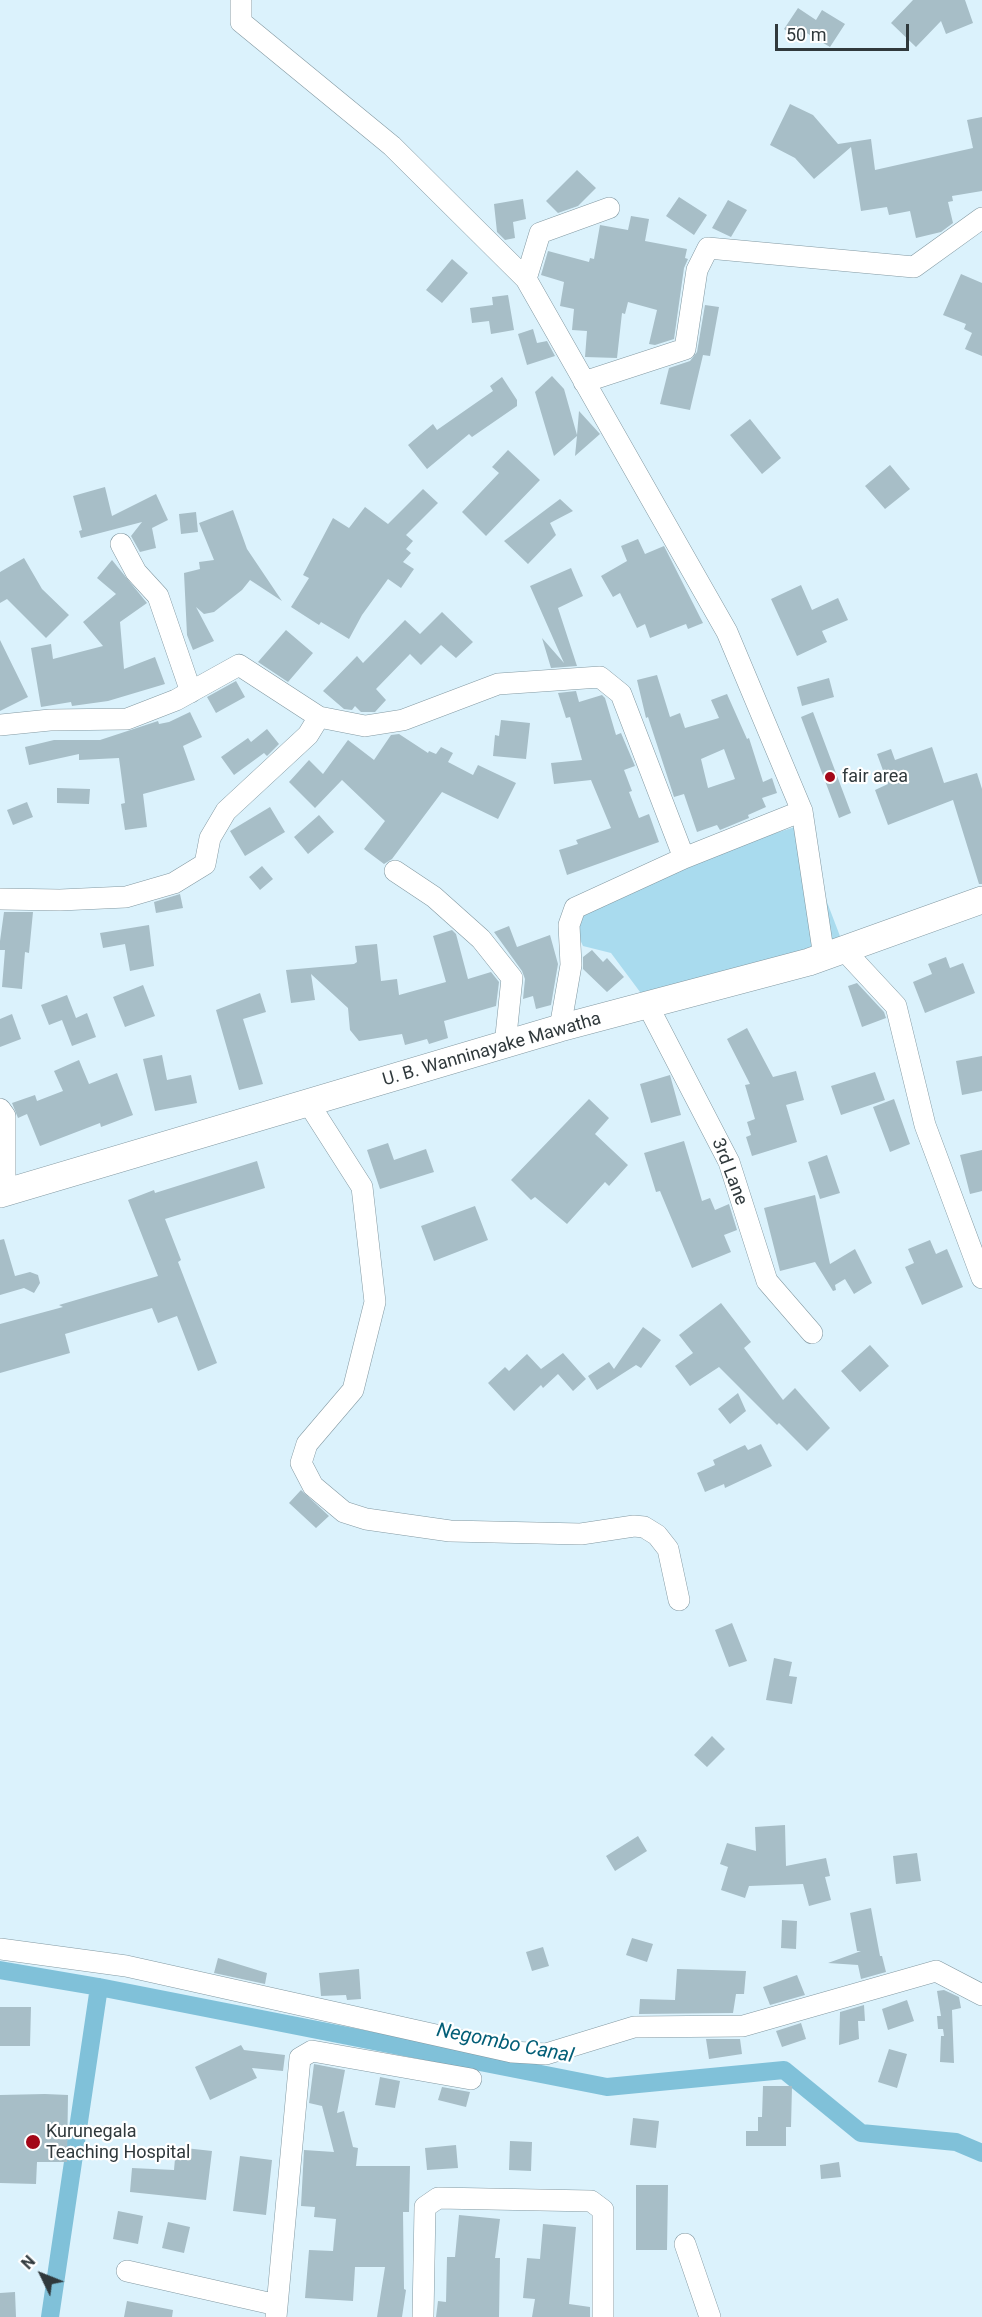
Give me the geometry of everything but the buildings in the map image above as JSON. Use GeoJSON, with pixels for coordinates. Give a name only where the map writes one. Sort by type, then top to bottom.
{"type":"FeatureCollection","features":[{"type":"Feature","properties":{"kind":"main road","name":"U. B. Wanninayake Mawatha"},"geometry":{"type":"LineString","coordinates":[[2,1193],[560,1028],[648,1006],[834,953],[982,900]]}},
{"type":"Feature","properties":{"kind":"street"},"geometry":{"type":"LineString","coordinates":[[241,2],[241,22],[392,146],[526,279],[727,632],[802,811],[834,953],[896,1006],[925,1125],[982,1278]]}},
{"type":"Feature","properties":{"kind":"street"},"geometry":{"type":"LineString","coordinates":[[526,279],[540,233],[609,208]]}},
{"type":"Feature","properties":{"kind":"street"},"geometry":{"type":"LineString","coordinates":[[584,382],[685,348],[697,270],[708,248],[914,267],[982,218]]}},
{"type":"Feature","properties":{"kind":"street"},"geometry":{"type":"LineString","coordinates":[[121,544],[136,572],[158,596],[190,692]]}},
{"type":"Feature","properties":{"kind":"street"},"geometry":{"type":"LineString","coordinates":[[0,725],[50,720],[127,719],[190,692],[239,665],[319,717],[364,726],[403,720],[498,684],[600,677],[621,693],[684,858]]}},
{"type":"Feature","properties":{"kind":"street"},"geometry":{"type":"LineString","coordinates":[[0,899],[60,900],[126,897],[174,883],[205,864],[210,838],[226,811],[308,735],[319,717]]}},
{"type":"Feature","properties":{"kind":"street"},"geometry":{"type":"LineString","coordinates":[[560,1028],[572,965],[569,925],[575,908],[684,858],[802,811]]}},
{"type":"Feature","properties":{"kind":"street"},"geometry":{"type":"LineString","coordinates":[[395,871],[434,897],[481,939],[512,978],[505,1045]]}},
{"type":"Feature","properties":{"kind":"street","name":"3rd Lane"},"geometry":{"type":"LineString","coordinates":[[648,1006],[729,1162],[767,1281],[812,1334]]}},
{"type":"Feature","properties":{"kind":"street"},"geometry":{"type":"LineString","coordinates":[[309,1104],[362,1187],[375,1302],[353,1390],[307,1444],[301,1463],[313,1486],[344,1512],[366,1519],[450,1531],[581,1534],[634,1526],[644,1527],[657,1535],[668,1550],[679,1600]]}},
{"type":"Feature","properties":{"kind":"street"},"geometry":{"type":"LineString","coordinates":[[0,1109],[5,1116],[2,1193]]}},
{"type":"Feature","properties":{"kind":"street"},"geometry":{"type":"LineString","coordinates":[[0,1949],[126,1966],[512,2052],[546,2054],[634,2027],[743,2026],[936,1971],[982,1995]]}},
{"type":"Feature","properties":{"kind":"street"},"geometry":{"type":"LineString","coordinates":[[127,2271],[276,2311],[300,2058],[312,2051],[471,2079]]}},
{"type":"Feature","properties":{"kind":"street"},"geometry":{"type":"LineString","coordinates":[[423,2317],[424,2207],[438,2198],[591,2201],[603,2210],[603,2317]]}},
{"type":"Feature","properties":{"kind":"street"},"geometry":{"type":"LineString","coordinates":[[685,2244],[710,2317]]}},
{"type":"Feature","properties":{"kind":"shaded area"},"geometry":{"type":"Polygon","coordinates":[[[798,826],[843,944],[646,1000],[611,953],[583,946],[576,931],[584,908],[744,843],[798,826]]]}},
{"type":"Feature","properties":{"kind":"waterway","name":"Negombo Canal"},"geometry":{"type":"LineString","coordinates":[[0,1970],[99,1987],[607,2087],[784,2070],[861,2133],[956,2142],[982,2153]]}},
{"type":"Feature","properties":{"kind":"waterway"},"geometry":{"type":"LineString","coordinates":[[50,2317],[99,1987]]}},
{"type":"Feature","properties":{"kind":"place","name":"fair area"},"geometry":{"type":"Point","coordinates":[830,777]}},
{"type":"Feature","properties":{"kind":"place","name":"Kurunegala Teaching Hospital"},"geometry":{"type":"Point","coordinates":[33,2142]}}]}
